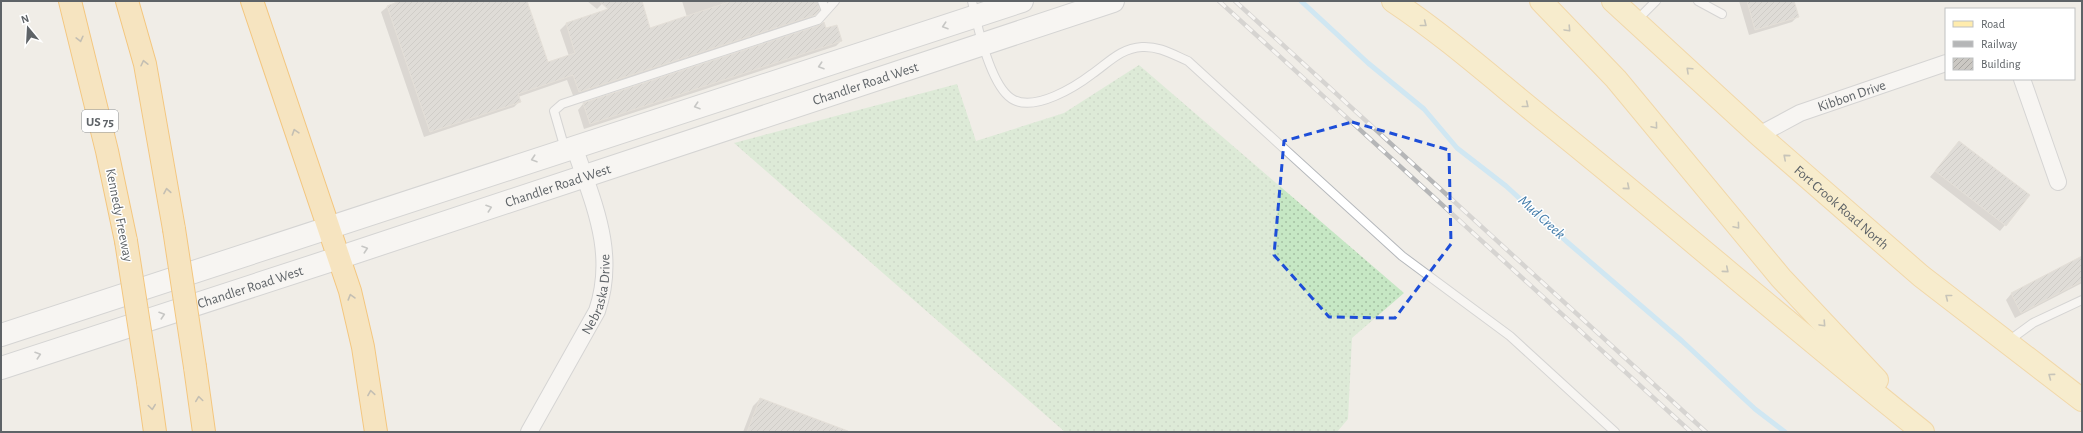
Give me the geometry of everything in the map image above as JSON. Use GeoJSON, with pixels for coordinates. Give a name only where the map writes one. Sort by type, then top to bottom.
{"type":"FeatureCollection","features":[{"type":"Feature","properties":{"kind":"highway","name":"Kennedy Freeway"},"geometry":{"type":"LineString","coordinates":[[70,1],[107,151],[126,241],[155,432]]}},
{"type":"Feature","properties":{"kind":"highway"},"geometry":{"type":"LineString","coordinates":[[127,1],[145,64],[174,230],[204,432]]}},
{"type":"Feature","properties":{"kind":"highway"},"geometry":{"type":"LineString","coordinates":[[252,1],[350,291],[362,339],[376,432]]}},
{"type":"Feature","properties":{"kind":"main road"},"geometry":{"type":"LineString","coordinates":[[1,335],[569,148],[974,9],[1022,1]]}},
{"type":"Feature","properties":{"kind":"main road","name":"Chandler Road West"},"geometry":{"type":"LineString","coordinates":[[1,368],[984,45],[1113,1]]}},
{"type":"Feature","properties":{"kind":"main road"},"geometry":{"type":"LineString","coordinates":[[1392,1],[1465,56],[1607,170],[1837,364],[1923,432]]}},
{"type":"Feature","properties":{"kind":"main road"},"geometry":{"type":"LineString","coordinates":[[1541,1],[1616,79],[1781,278],[1846,349],[1929,432]]}},
{"type":"Feature","properties":{"kind":"main road","name":"Fort Crook Road North"},"geometry":{"type":"LineString","coordinates":[[1613,1],[1759,134],[1921,276],[2082,400]]}},
{"type":"Feature","properties":{"kind":"street","name":"Kibbon Drive"},"geometry":{"type":"LineString","coordinates":[[1759,134],[1800,113],[1945,63]]}},
{"type":"Feature","properties":{"kind":"street"},"geometry":{"type":"LineString","coordinates":[[2022,80],[2058,182]]}},
{"type":"Feature","properties":{"kind":"street","name":"Nebraska Drive"},"geometry":{"type":"LineString","coordinates":[[529,432],[597,312],[605,276],[603,238],[584,176],[569,148]]}},
{"type":"Feature","properties":{"kind":"lane"},"geometry":{"type":"LineString","coordinates":[[822,1],[826,11]]}},
{"type":"Feature","properties":{"kind":"lane"},"geometry":{"type":"LineString","coordinates":[[569,148],[554,111],[562,104],[818,20],[836,1]]}},
{"type":"Feature","properties":{"kind":"lane"},"geometry":{"type":"LineString","coordinates":[[1636,21],[1656,1]]}},
{"type":"Feature","properties":{"kind":"lane"},"geometry":{"type":"LineString","coordinates":[[1698,1],[1722,14]]}},
{"type":"Feature","properties":{"kind":"lane"},"geometry":{"type":"LineString","coordinates":[[974,9],[994,74],[1004,92],[1015,100],[1033,102],[1060,94],[1092,75],[1116,56],[1127,50],[1141,47],[1160,48],[1188,61],[1402,256],[1510,336],[1615,432]]}},
{"type":"Feature","properties":{"kind":"lane"},"geometry":{"type":"LineString","coordinates":[[2006,342],[2033,323],[2082,300]]}},
{"type":"Feature","properties":{"kind":"highlighted area"},"geometry":{"type":"Polygon","coordinates":[[[1352,122],[1449,150],[1451,244],[1395,318],[1329,317],[1274,255],[1284,141],[1352,122]]]}},
{"type":"Feature","properties":{"kind":"green space"},"geometry":{"type":"Polygon","coordinates":[[[1139,65],[1404,293],[1352,338],[1348,419],[1337,432],[1065,432],[734,143],[957,84],[976,141],[1064,113],[1139,65]]]}},
{"type":"Feature","properties":{"kind":"building"},"geometry":{"type":"Polygon","coordinates":[[[400,1],[527,1],[548,62],[575,53],[566,23],[608,9],[599,1],[642,1],[650,28],[732,1],[817,1],[820,10],[815,15],[579,92],[573,75],[518,94],[521,102],[430,132],[387,6],[400,1]]]}},
{"type":"Feature","properties":{"kind":"building"},"geometry":{"type":"Polygon","coordinates":[[[1747,1],[1794,1],[1799,17],[1755,30],[1747,1]]]}},
{"type":"Feature","properties":{"kind":"building"},"geometry":{"type":"Polygon","coordinates":[[[824,22],[826,28],[837,25],[842,41],[590,124],[583,103],[820,25],[824,22]]]}},
{"type":"Feature","properties":{"kind":"building"},"geometry":{"type":"Polygon","coordinates":[[[1959,141],[2030,195],[2006,226],[1935,171],[1959,141]]]}},
{"type":"Feature","properties":{"kind":"building"},"geometry":{"type":"Polygon","coordinates":[[[2082,256],[2082,281],[2021,313],[2011,293],[2082,256]]]}},
{"type":"Feature","properties":{"kind":"building"},"geometry":{"type":"Polygon","coordinates":[[[760,398],[848,431],[848,432],[747,432],[760,398]]]}},
{"type":"Feature","properties":{"kind":"waterway","name":"Mud Creek"},"geometry":{"type":"LineString","coordinates":[[1301,1],[1368,63],[1424,109],[1457,148],[1506,186],[1566,241],[1682,341],[1755,409],[1785,432]]}},
{"type":"Feature","properties":{"kind":"railway"},"geometry":{"type":"LineString","coordinates":[[1219,1],[1691,432]]}},
{"type":"Feature","properties":{"kind":"railway"},"geometry":{"type":"LineString","coordinates":[[1235,1],[1706,432]]}}]}
